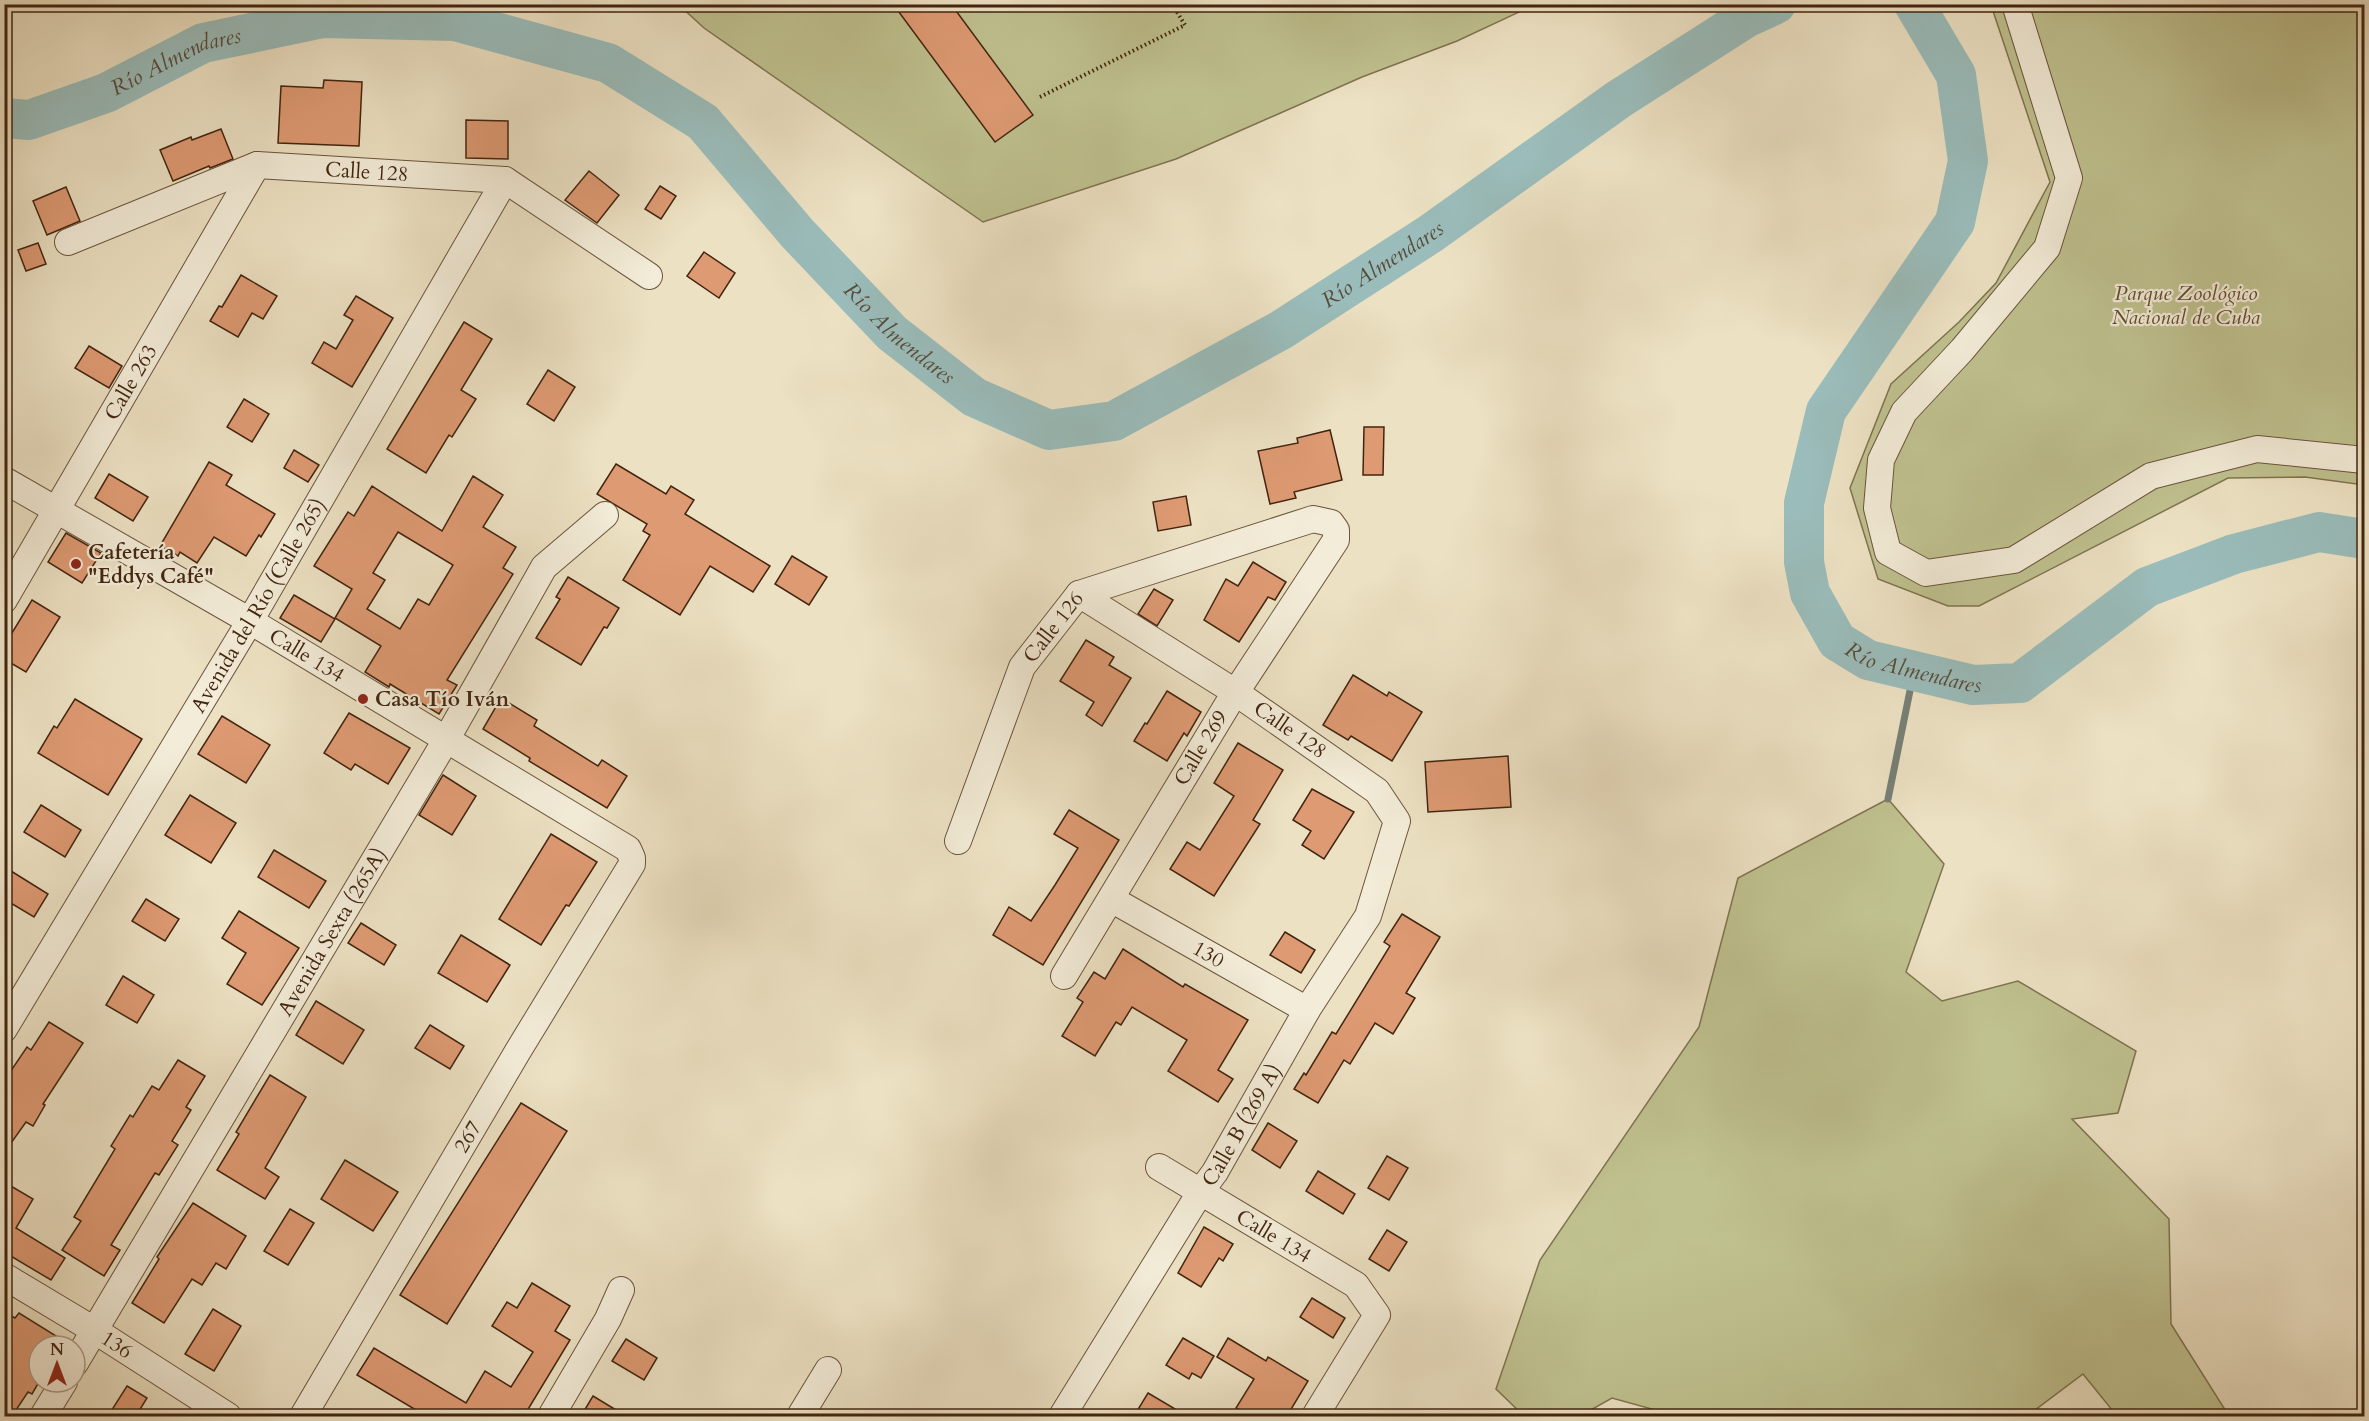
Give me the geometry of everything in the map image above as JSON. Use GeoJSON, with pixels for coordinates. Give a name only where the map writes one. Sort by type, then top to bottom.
{"type":"FeatureCollection","features":[{"type":"Feature","properties":{"kind":"street"},"geometry":{"type":"LineString","coordinates":[[2015,4],[2069,178],[2047,248],[1962,350],[1904,412],[1899,422],[1881,460],[1877,508],[1888,552],[1926,573],[2014,560],[2151,476],[2257,449],[2364,460]]}},
{"type":"Feature","properties":{"kind":"street","name":"Calle 128"},"geometry":{"type":"LineString","coordinates":[[68,242],[257,165],[505,180]]}},
{"type":"Feature","properties":{"kind":"street","name":"Calle 263"},"geometry":{"type":"LineString","coordinates":[[4,600],[257,165]]}},
{"type":"Feature","properties":{"kind":"street"},"geometry":{"type":"LineString","coordinates":[[505,180],[649,276]]}},
{"type":"Feature","properties":{"kind":"street","name":"Avenida del Río (Calle 265)"},"geometry":{"type":"LineString","coordinates":[[4,1029],[250,621],[505,180]]}},
{"type":"Feature","properties":{"kind":"street","name":"Calle 134"},"geometry":{"type":"LineString","coordinates":[[4,480],[250,621],[628,849],[632,858]]}},
{"type":"Feature","properties":{"kind":"street","name":"Avenida Sexta (265A)"},"geometry":{"type":"LineString","coordinates":[[87,1342],[446,740],[544,567],[605,515]]}},
{"type":"Feature","properties":{"kind":"street","name":"Calle 126"},"geometry":{"type":"LineString","coordinates":[[958,841],[1022,666],[1079,594],[1313,519],[1323,519],[1331,523]]}},
{"type":"Feature","properties":{"kind":"street","name":"Calle 269"},"geometry":{"type":"LineString","coordinates":[[1064,976],[1235,692],[1336,540],[1336,530],[1331,523]]}},
{"type":"Feature","properties":{"kind":"street","name":"Calle 128"},"geometry":{"type":"LineString","coordinates":[[1079,594],[1235,692],[1377,791],[1397,821]]}},
{"type":"Feature","properties":{"kind":"street","name":"Calle B (269 A)"},"geometry":{"type":"LineString","coordinates":[[1062,1416],[1215,1172],[1307,1010],[1368,916],[1397,821]]}},
{"type":"Feature","properties":{"kind":"street","name":"267"},"geometry":{"type":"LineString","coordinates":[[303,1416],[632,864],[632,858]]}},
{"type":"Feature","properties":{"kind":"street","name":"130"},"geometry":{"type":"LineString","coordinates":[[1111,899],[1307,1010]]}},
{"type":"Feature","properties":{"kind":"street","name":"Calle 134"},"geometry":{"type":"LineString","coordinates":[[1159,1167],[1356,1285],[1377,1315],[1315,1416]]}},
{"type":"Feature","properties":{"kind":"street","name":"136"},"geometry":{"type":"LineString","coordinates":[[4,1276],[94,1330],[228,1416]]}},
{"type":"Feature","properties":{"kind":"street"},"geometry":{"type":"LineString","coordinates":[[551,1416],[608,1319],[621,1290]]}},
{"type":"Feature","properties":{"kind":"street"},"geometry":{"type":"LineString","coordinates":[[800,1416],[828,1370]]}},
{"type":"Feature","properties":{"kind":"street"},"geometry":{"type":"LineString","coordinates":[[43,1416],[57,1394]]}},
{"type":"Feature","properties":{"kind":"path"},"geometry":{"type":"LineString","coordinates":[[1040,98],[1185,25],[1172,4]]}},
{"type":"Feature","properties":{"kind":"green space"},"geometry":{"type":"Polygon","coordinates":[[[679,5],[1534,5],[1457,41],[1362,77],[1176,159],[983,222],[704,28],[679,5]]]}},
{"type":"Feature","properties":{"kind":"green space","name":"Parque Zoológico Nacional de Cuba"},"geometry":{"type":"Polygon","coordinates":[[[1991,5],[2364,5],[2364,485],[2305,477],[2228,478],[1979,606],[1948,606],[1878,579],[1850,488],[1891,384],[1959,322],[1996,283],[2050,182],[1991,5]]]}},
{"type":"Feature","properties":{"kind":"green space"},"geometry":{"type":"Polygon","coordinates":[[[1888,799],[1944,864],[1906,972],[1942,1001],[2018,981],[2136,1051],[2118,1113],[2072,1119],[2169,1219],[2171,1324],[2229,1416],[2117,1416],[2083,1374],[2027,1416],[1677,1416],[1612,1398],[1580,1416],[1524,1416],[1496,1389],[1540,1260],[1699,1027],[1738,878],[1888,799]]]}},
{"type":"Feature","properties":{"kind":"building"},"geometry":{"type":"Polygon","coordinates":[[[893,4],[951,4],[1033,115],[995,142],[893,4]]]}},
{"type":"Feature","properties":{"kind":"building"},"geometry":{"type":"Polygon","coordinates":[[[324,80],[362,82],[359,146],[278,143],[281,86],[323,88],[324,80]]]}},
{"type":"Feature","properties":{"kind":"building"},"geometry":{"type":"Polygon","coordinates":[[[466,120],[508,121],[508,159],[466,158],[466,120]]]}},
{"type":"Feature","properties":{"kind":"building"},"geometry":{"type":"Polygon","coordinates":[[[221,129],[233,159],[173,181],[160,150],[191,137],[192,140],[221,129]]]}},
{"type":"Feature","properties":{"kind":"building"},"geometry":{"type":"Polygon","coordinates":[[[589,171],[619,195],[597,223],[565,200],[589,171]]]}},
{"type":"Feature","properties":{"kind":"building"},"geometry":{"type":"Polygon","coordinates":[[[660,186],[676,196],[661,219],[645,209],[660,186]]]}},
{"type":"Feature","properties":{"kind":"building"},"geometry":{"type":"Polygon","coordinates":[[[66,187],[80,221],[47,235],[33,201],[66,187]]]}},
{"type":"Feature","properties":{"kind":"building"},"geometry":{"type":"Polygon","coordinates":[[[38,243],[46,264],[26,271],[18,250],[38,243]]]}},
{"type":"Feature","properties":{"kind":"building"},"geometry":{"type":"Polygon","coordinates":[[[704,252],[735,273],[719,298],[687,276],[704,252]]]}},
{"type":"Feature","properties":{"kind":"building"},"geometry":{"type":"Polygon","coordinates":[[[241,275],[277,296],[263,319],[252,313],[238,337],[210,321],[219,306],[222,307],[241,275]]]}},
{"type":"Feature","properties":{"kind":"building"},"geometry":{"type":"Polygon","coordinates":[[[356,296],[393,318],[352,387],[312,363],[324,342],[336,349],[353,320],[344,315],[356,296]]]}},
{"type":"Feature","properties":{"kind":"building"},"geometry":{"type":"Polygon","coordinates":[[[464,322],[492,339],[461,390],[476,399],[452,437],[449,435],[426,473],[387,449],[464,322]]]}},
{"type":"Feature","properties":{"kind":"building"},"geometry":{"type":"Polygon","coordinates":[[[89,346],[122,366],[109,388],[75,368],[89,346]]]}},
{"type":"Feature","properties":{"kind":"building"},"geometry":{"type":"Polygon","coordinates":[[[548,370],[575,387],[554,421],[527,404],[548,370]]]}},
{"type":"Feature","properties":{"kind":"building"},"geometry":{"type":"Polygon","coordinates":[[[244,399],[269,414],[252,442],[227,427],[244,399]]]}},
{"type":"Feature","properties":{"kind":"building"},"geometry":{"type":"Polygon","coordinates":[[[1364,427],[1384,427],[1383,475],[1363,475],[1364,427]]]}},
{"type":"Feature","properties":{"kind":"building"},"geometry":{"type":"Polygon","coordinates":[[[1330,430],[1342,480],[1294,492],[1296,498],[1270,504],[1258,451],[1298,443],[1297,438],[1330,430]]]}},
{"type":"Feature","properties":{"kind":"building"},"geometry":{"type":"Polygon","coordinates":[[[294,450],[319,465],[308,482],[284,468],[294,450]]]}},
{"type":"Feature","properties":{"kind":"building"},"geometry":{"type":"Polygon","coordinates":[[[209,462],[232,475],[226,485],[275,514],[246,556],[214,537],[197,563],[180,552],[178,556],[160,546],[209,462]]]}},
{"type":"Feature","properties":{"kind":"building"},"geometry":{"type":"Polygon","coordinates":[[[616,464],[666,494],[671,486],[694,500],[685,514],[770,566],[753,592],[710,566],[680,615],[623,580],[650,535],[643,531],[647,524],[597,494],[616,464]]]}},
{"type":"Feature","properties":{"kind":"building"},"geometry":{"type":"Polygon","coordinates":[[[109,474],[148,497],[133,521],[95,498],[109,474]]]}},
{"type":"Feature","properties":{"kind":"building"},"geometry":{"type":"Polygon","coordinates":[[[473,476],[503,495],[483,527],[516,547],[503,568],[513,574],[447,680],[457,685],[439,714],[390,684],[389,687],[365,672],[381,646],[335,618],[352,589],[314,566],[348,512],[354,516],[372,486],[442,531],[473,476]],[[398,532],[373,573],[385,580],[367,609],[400,629],[418,599],[429,605],[453,565],[398,532]]]}},
{"type":"Feature","properties":{"kind":"building"},"geometry":{"type":"Polygon","coordinates":[[[1186,496],[1191,525],[1158,531],[1153,502],[1186,496]]]}},
{"type":"Feature","properties":{"kind":"building"},"geometry":{"type":"Polygon","coordinates":[[[66,533],[101,553],[82,583],[48,562],[66,533]]]}},
{"type":"Feature","properties":{"kind":"building"},"geometry":{"type":"Polygon","coordinates":[[[792,556],[827,577],[809,605],[775,584],[792,556]]]}},
{"type":"Feature","properties":{"kind":"building"},"geometry":{"type":"Polygon","coordinates":[[[1253,562],[1286,582],[1275,600],[1268,597],[1239,642],[1204,620],[1226,579],[1238,586],[1253,562]]]}},
{"type":"Feature","properties":{"kind":"building"},"geometry":{"type":"Polygon","coordinates":[[[568,577],[619,608],[607,628],[604,627],[581,665],[536,638],[560,599],[556,597],[568,577]]]}},
{"type":"Feature","properties":{"kind":"building"},"geometry":{"type":"Polygon","coordinates":[[[1154,589],[1173,600],[1157,626],[1138,614],[1154,589]]]}},
{"type":"Feature","properties":{"kind":"building"},"geometry":{"type":"Polygon","coordinates":[[[294,595],[335,619],[321,642],[280,618],[294,595]]]}},
{"type":"Feature","properties":{"kind":"building"},"geometry":{"type":"Polygon","coordinates":[[[32,600],[60,617],[26,672],[4,659],[4,646],[32,600]]]}},
{"type":"Feature","properties":{"kind":"building"},"geometry":{"type":"Polygon","coordinates":[[[1086,640],[1114,657],[1109,665],[1131,678],[1102,726],[1086,715],[1094,702],[1060,681],[1086,640]]]}},
{"type":"Feature","properties":{"kind":"building"},"geometry":{"type":"Polygon","coordinates":[[[1353,675],[1387,696],[1389,692],[1422,712],[1392,761],[1351,736],[1348,740],[1323,725],[1353,675]]]}},
{"type":"Feature","properties":{"kind":"building"},"geometry":{"type":"Polygon","coordinates":[[[1167,691],[1201,712],[1187,736],[1184,733],[1167,761],[1134,741],[1167,691]]]}},
{"type":"Feature","properties":{"kind":"building"},"geometry":{"type":"Polygon","coordinates":[[[501,698],[537,720],[534,726],[598,766],[602,760],[627,776],[607,808],[529,761],[530,758],[483,729],[501,698]]]}},
{"type":"Feature","properties":{"kind":"building"},"geometry":{"type":"Polygon","coordinates":[[[75,699],[142,739],[108,795],[38,753],[54,726],[57,728],[75,699]]]}},
{"type":"Feature","properties":{"kind":"building"},"geometry":{"type":"Polygon","coordinates":[[[349,713],[410,748],[388,784],[355,764],[351,770],[324,753],[349,713]]]}},
{"type":"Feature","properties":{"kind":"building"},"geometry":{"type":"Polygon","coordinates":[[[222,716],[270,745],[246,783],[198,754],[222,716]]]}},
{"type":"Feature","properties":{"kind":"building"},"geometry":{"type":"Polygon","coordinates":[[[1238,743],[1283,770],[1253,820],[1260,824],[1214,896],[1170,869],[1187,842],[1200,850],[1234,796],[1214,783],[1238,743]]]}},
{"type":"Feature","properties":{"kind":"building"},"geometry":{"type":"Polygon","coordinates":[[[1508,756],[1511,807],[1428,812],[1425,762],[1508,756]]]}},
{"type":"Feature","properties":{"kind":"building"},"geometry":{"type":"Polygon","coordinates":[[[443,775],[476,796],[452,835],[419,815],[443,775]]]}},
{"type":"Feature","properties":{"kind":"building"},"geometry":{"type":"Polygon","coordinates":[[[1312,789],[1354,812],[1324,859],[1302,845],[1311,831],[1293,820],[1312,789]]]}},
{"type":"Feature","properties":{"kind":"building"},"geometry":{"type":"Polygon","coordinates":[[[190,795],[236,823],[211,863],[165,835],[190,795]]]}},
{"type":"Feature","properties":{"kind":"building"},"geometry":{"type":"Polygon","coordinates":[[[41,805],[81,830],[65,857],[24,832],[41,805]]]}},
{"type":"Feature","properties":{"kind":"building"},"geometry":{"type":"Polygon","coordinates":[[[1069,810],[1119,840],[1043,965],[993,935],[1009,907],[1031,921],[1078,848],[1054,834],[1069,810]]]}},
{"type":"Feature","properties":{"kind":"building"},"geometry":{"type":"Polygon","coordinates":[[[551,834],[597,862],[541,945],[499,919],[551,834]]]}},
{"type":"Feature","properties":{"kind":"building"},"geometry":{"type":"Polygon","coordinates":[[[274,850],[326,881],[309,908],[258,877],[274,850]]]}},
{"type":"Feature","properties":{"kind":"building"},"geometry":{"type":"Polygon","coordinates":[[[11,871],[48,894],[34,917],[4,899],[4,882],[11,871]]]}},
{"type":"Feature","properties":{"kind":"building"},"geometry":{"type":"Polygon","coordinates":[[[146,899],[179,919],[165,941],[132,921],[146,899]]]}},
{"type":"Feature","properties":{"kind":"building"},"geometry":{"type":"Polygon","coordinates":[[[239,911],[299,948],[262,1005],[227,984],[246,953],[222,938],[239,911]]]}},
{"type":"Feature","properties":{"kind":"building"},"geometry":{"type":"Polygon","coordinates":[[[1402,914],[1440,937],[1406,993],[1415,998],[1393,1034],[1375,1023],[1350,1064],[1344,1060],[1318,1103],[1294,1089],[1304,1073],[1306,1075],[1332,1032],[1336,1034],[1390,946],[1384,942],[1402,914]]]}},
{"type":"Feature","properties":{"kind":"building"},"geometry":{"type":"Polygon","coordinates":[[[361,923],[396,945],[384,965],[348,943],[361,923]]]}},
{"type":"Feature","properties":{"kind":"building"},"geometry":{"type":"Polygon","coordinates":[[[1285,932],[1315,950],[1301,973],[1270,955],[1285,932]]]}},
{"type":"Feature","properties":{"kind":"building"},"geometry":{"type":"Polygon","coordinates":[[[461,935],[510,965],[487,1002],[438,973],[461,935]]]}},
{"type":"Feature","properties":{"kind":"building"},"geometry":{"type":"Polygon","coordinates":[[[1123,949],[1183,987],[1185,984],[1248,1020],[1218,1070],[1233,1079],[1218,1102],[1168,1071],[1187,1040],[1132,1007],[1121,1025],[1116,1022],[1095,1056],[1062,1036],[1083,1002],[1077,998],[1094,972],[1105,979],[1123,949]]]}},
{"type":"Feature","properties":{"kind":"building"},"geometry":{"type":"Polygon","coordinates":[[[123,976],[154,995],[137,1023],[106,1005],[123,976]]]}},
{"type":"Feature","properties":{"kind":"building"},"geometry":{"type":"Polygon","coordinates":[[[316,1001],[364,1030],[343,1064],[296,1035],[316,1001]]]}},
{"type":"Feature","properties":{"kind":"building"},"geometry":{"type":"Polygon","coordinates":[[[49,1022],[83,1043],[43,1104],[45,1105],[33,1126],[26,1122],[4,1153],[4,1081],[27,1047],[31,1050],[49,1022]]]}},
{"type":"Feature","properties":{"kind":"building"},"geometry":{"type":"Polygon","coordinates":[[[430,1025],[464,1046],[450,1069],[415,1048],[430,1025]]]}},
{"type":"Feature","properties":{"kind":"building"},"geometry":{"type":"Polygon","coordinates":[[[178,1060],[205,1076],[186,1107],[191,1110],[172,1141],[178,1145],[159,1175],[155,1173],[111,1245],[120,1250],[104,1276],[62,1250],[81,1221],[74,1217],[115,1149],[111,1146],[130,1115],[133,1117],[152,1086],[159,1090],[178,1060]]]}},
{"type":"Feature","properties":{"kind":"building"},"geometry":{"type":"Polygon","coordinates":[[[270,1075],[306,1097],[265,1168],[279,1177],[265,1199],[217,1170],[239,1134],[236,1132],[270,1075]]]}},
{"type":"Feature","properties":{"kind":"building"},"geometry":{"type":"Polygon","coordinates":[[[521,1103],[567,1131],[447,1324],[400,1295],[521,1103]]]}},
{"type":"Feature","properties":{"kind":"building"},"geometry":{"type":"Polygon","coordinates":[[[1268,1123],[1297,1141],[1280,1168],[1252,1150],[1268,1123]]]}},
{"type":"Feature","properties":{"kind":"building"},"geometry":{"type":"Polygon","coordinates":[[[1387,1156],[1408,1168],[1389,1200],[1368,1188],[1387,1156]]]}},
{"type":"Feature","properties":{"kind":"building"},"geometry":{"type":"Polygon","coordinates":[[[345,1160],[398,1192],[373,1231],[321,1199],[345,1160]]]}},
{"type":"Feature","properties":{"kind":"building"},"geometry":{"type":"Polygon","coordinates":[[[1318,1171],[1355,1194],[1343,1214],[1306,1191],[1318,1171]]]}},
{"type":"Feature","properties":{"kind":"building"},"geometry":{"type":"Polygon","coordinates":[[[4,1182],[33,1199],[16,1228],[65,1258],[51,1280],[4,1252],[4,1182]]]}},
{"type":"Feature","properties":{"kind":"building"},"geometry":{"type":"Polygon","coordinates":[[[193,1203],[246,1236],[226,1269],[216,1263],[202,1285],[192,1279],[164,1323],[132,1303],[159,1259],[157,1257],[193,1203]]]}},
{"type":"Feature","properties":{"kind":"building"},"geometry":{"type":"Polygon","coordinates":[[[290,1209],[314,1223],[288,1265],[264,1251],[290,1209]]]}},
{"type":"Feature","properties":{"kind":"building"},"geometry":{"type":"Polygon","coordinates":[[[1204,1227],[1233,1244],[1223,1261],[1219,1258],[1201,1287],[1178,1273],[1204,1227]]]}},
{"type":"Feature","properties":{"kind":"building"},"geometry":{"type":"Polygon","coordinates":[[[1387,1230],[1407,1242],[1389,1271],[1369,1259],[1387,1230]]]}},
{"type":"Feature","properties":{"kind":"building"},"geometry":{"type":"Polygon","coordinates":[[[532,1283],[570,1306],[555,1331],[570,1340],[524,1416],[426,1416],[357,1375],[374,1348],[466,1403],[485,1371],[511,1387],[533,1352],[492,1326],[507,1302],[517,1308],[532,1283]]]}},
{"type":"Feature","properties":{"kind":"building"},"geometry":{"type":"Polygon","coordinates":[[[1312,1298],[1345,1318],[1333,1338],[1300,1317],[1312,1298]]]}},
{"type":"Feature","properties":{"kind":"building"},"geometry":{"type":"Polygon","coordinates":[[[213,1309],[241,1326],[214,1371],[185,1354],[213,1309]]]}},
{"type":"Feature","properties":{"kind":"building"},"geometry":{"type":"Polygon","coordinates":[[[4,1312],[15,1318],[19,1313],[53,1334],[27,1334],[27,1394],[12,1416],[4,1416],[4,1312]]]}},
{"type":"Feature","properties":{"kind":"building"},"geometry":{"type":"Polygon","coordinates":[[[1183,1338],[1214,1356],[1201,1378],[1192,1373],[1189,1379],[1166,1365],[1183,1338]]]}},
{"type":"Feature","properties":{"kind":"building"},"geometry":{"type":"Polygon","coordinates":[[[1228,1338],[1266,1361],[1268,1357],[1308,1381],[1287,1416],[1251,1416],[1236,1408],[1254,1379],[1217,1357],[1228,1338]]]}},
{"type":"Feature","properties":{"kind":"building"},"geometry":{"type":"Polygon","coordinates":[[[626,1339],[657,1358],[644,1380],[612,1361],[626,1339]]]}},
{"type":"Feature","properties":{"kind":"building"},"geometry":{"type":"Polygon","coordinates":[[[127,1386],[147,1398],[136,1416],[108,1416],[127,1386]]]}},
{"type":"Feature","properties":{"kind":"building"},"geometry":{"type":"Polygon","coordinates":[[[1148,1393],[1187,1416],[1134,1416],[1148,1393]]]}},
{"type":"Feature","properties":{"kind":"building"},"geometry":{"type":"Polygon","coordinates":[[[593,1396],[626,1416],[581,1416],[593,1396]]]}},
{"type":"Feature","properties":{"kind":"waterway","name":"Río Almendares"},"geometry":{"type":"LineString","coordinates":[[4,118],[29,120],[106,93],[203,43],[323,18],[455,21],[608,63],[703,122],[797,233],[892,333],[974,397],[1049,430],[1114,421],[1281,330],[1430,234],[1619,99],[1746,18],[1776,4]]}},
{"type":"Feature","properties":{"kind":"waterway","name":"Río Almendares"},"geometry":{"type":"LineString","coordinates":[[1914,4],[1956,75],[1968,161],[1955,222],[1826,411],[1804,503],[1804,562],[1810,593],[1837,641],[1868,660],[1973,685],[2020,683],[2147,587],[2234,554],[2319,532],[2364,539]]}},
{"type":"Feature","properties":{"kind":"waterway"},"geometry":{"type":"LineString","coordinates":[[1888,799],[1914,671]]}},
{"type":"Feature","properties":{"kind":"place","name":"Cafetería \"Eddys Café\""},"geometry":{"type":"Point","coordinates":[76,564]}},
{"type":"Feature","properties":{"kind":"place","name":"Casa Tío Iván"},"geometry":{"type":"Point","coordinates":[363,699]}}]}
